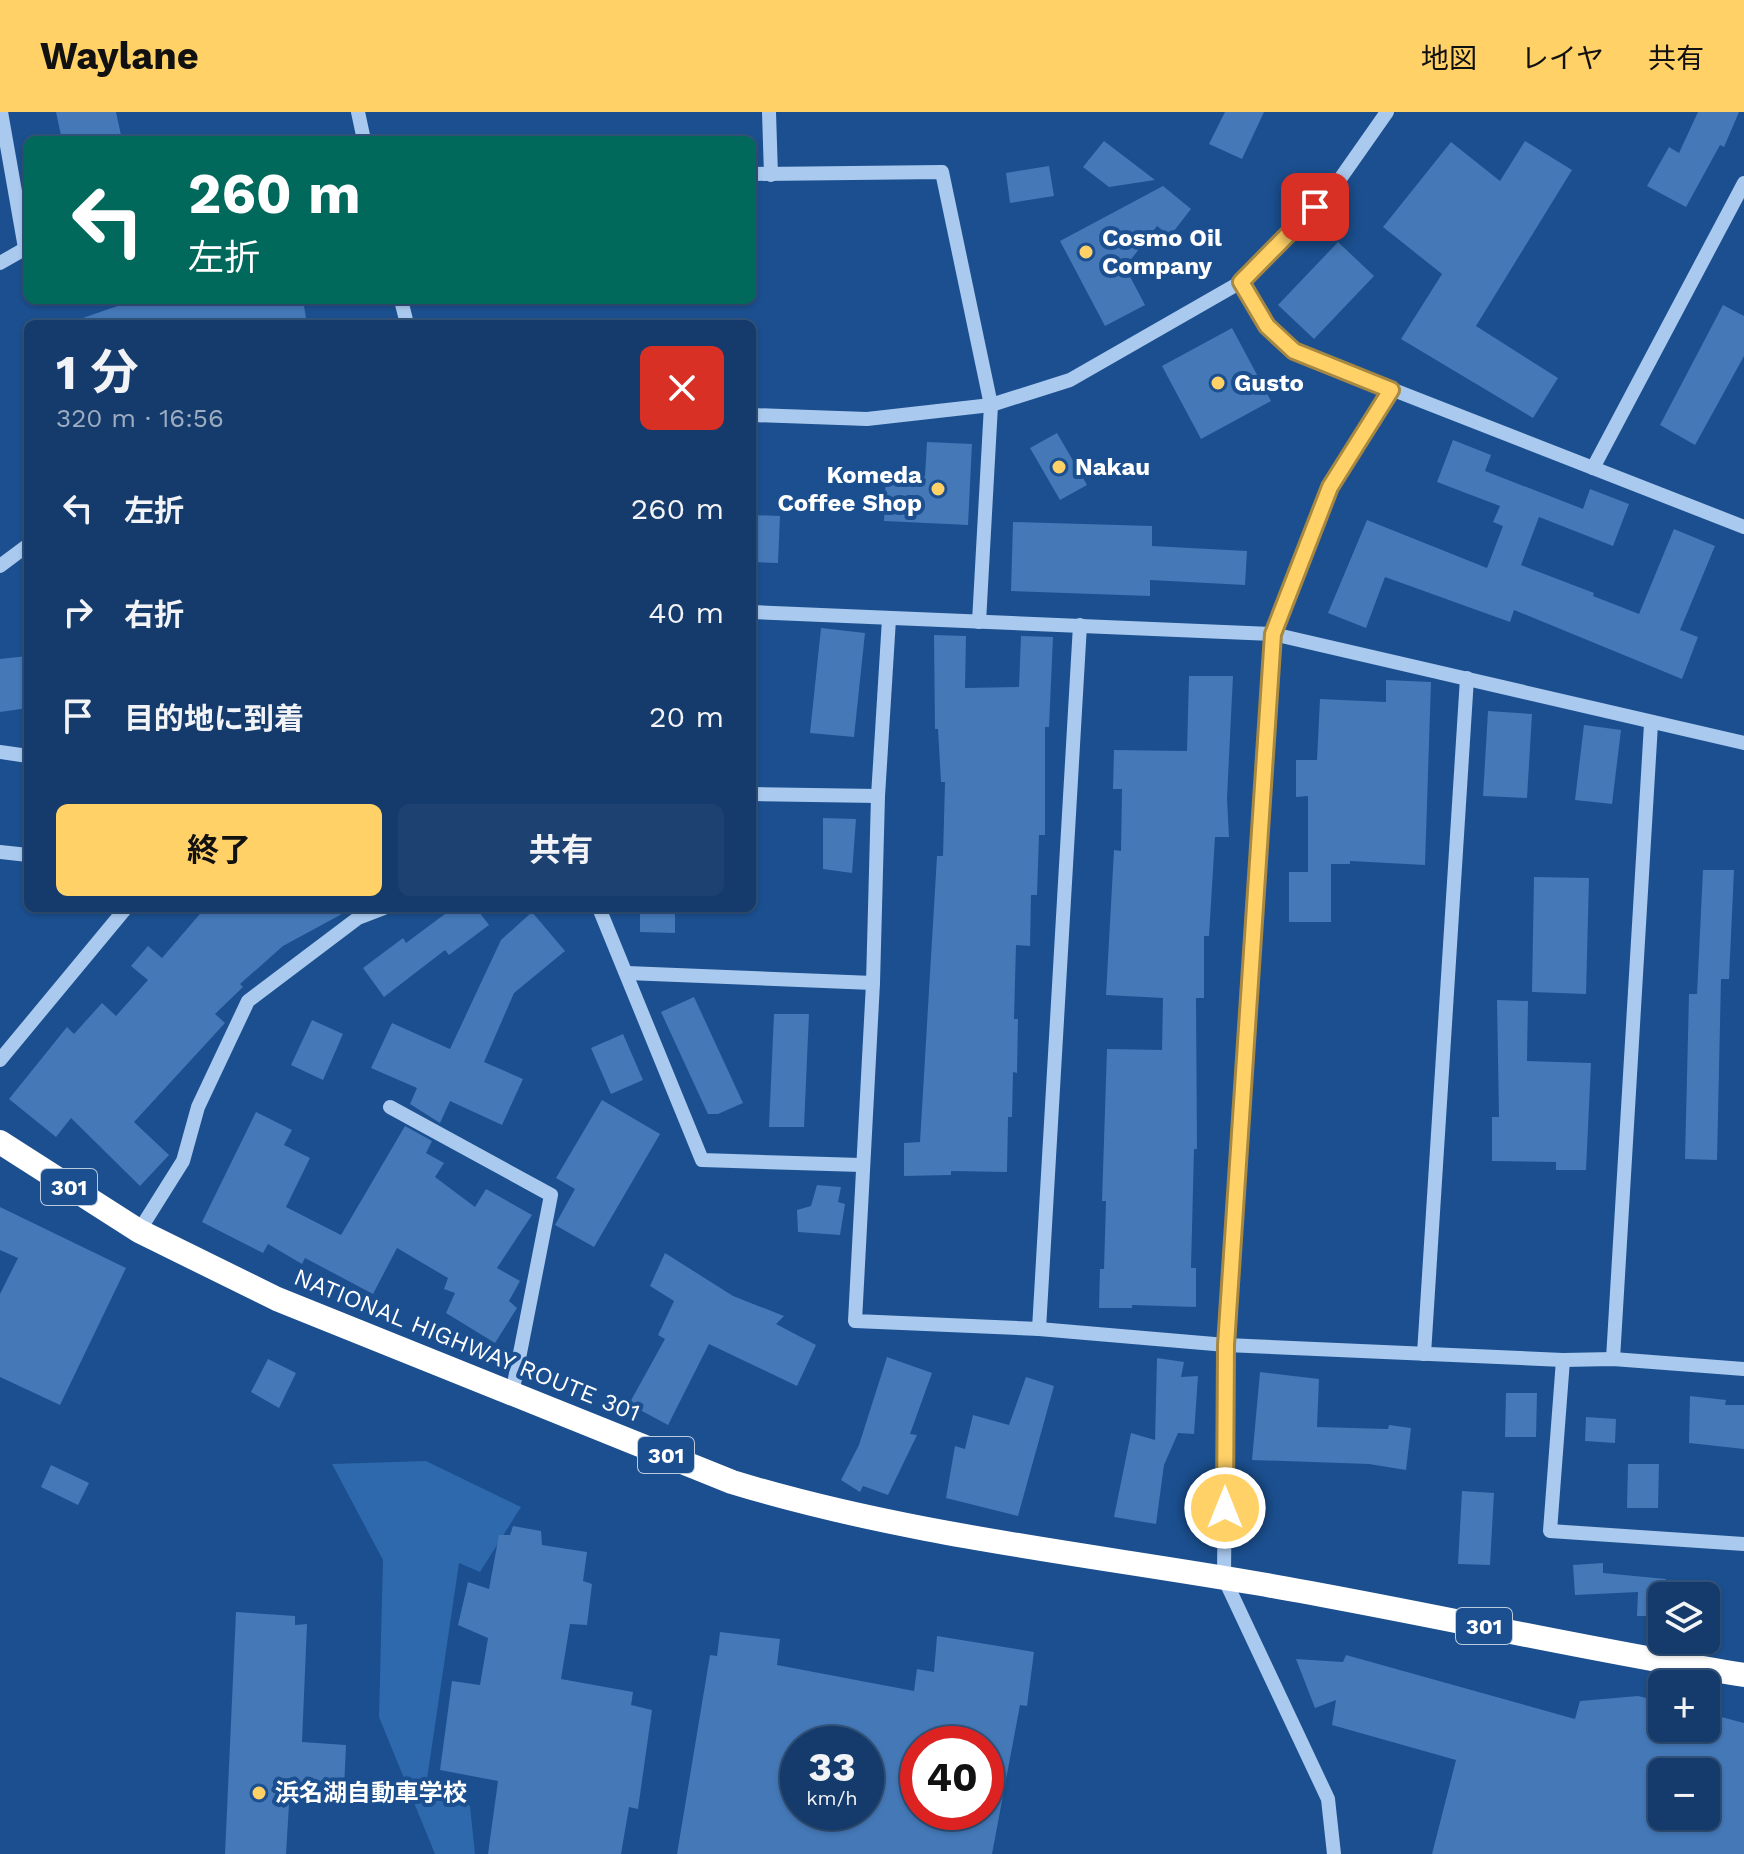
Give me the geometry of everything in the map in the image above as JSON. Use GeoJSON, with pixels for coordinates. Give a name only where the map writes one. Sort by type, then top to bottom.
{"type":"FeatureCollection","features":[{"type":"Feature","properties":{"kind":"highway","name":"NATIONAL HIGHWAY ROUTE 301"},"geometry":{"type":"LineString","coordinates":[[0,1142],[139,1231],[277,1299],[732,1482],[807,1505],[1428,1613],[1570,1645],[1744,1675]]}},
{"type":"Feature","properties":{"kind":"street"},"geometry":{"type":"LineString","coordinates":[[1,112],[24,231]]}},
{"type":"Feature","properties":{"kind":"street"},"geometry":{"type":"LineString","coordinates":[[358,112],[363,136]]}},
{"type":"Feature","properties":{"kind":"street"},"geometry":{"type":"LineString","coordinates":[[769,112],[771,175]]}},
{"type":"Feature","properties":{"kind":"street"},"geometry":{"type":"LineString","coordinates":[[756,415],[867,419],[991,405],[1070,380],[1241,282],[1333,189],[1387,112]]}},
{"type":"Feature","properties":{"kind":"street"},"geometry":{"type":"LineString","coordinates":[[756,174],[942,172],[991,405],[979,622]]}},
{"type":"Feature","properties":{"kind":"street"},"geometry":{"type":"LineString","coordinates":[[1593,468],[1744,183]]}},
{"type":"Feature","properties":{"kind":"street"},"geometry":{"type":"LineString","coordinates":[[0,263],[24,249]]}},
{"type":"Feature","properties":{"kind":"street"},"geometry":{"type":"LineString","coordinates":[[1241,282],[1267,326],[1294,351],[1744,527]]}},
{"type":"Feature","properties":{"kind":"street"},"geometry":{"type":"LineString","coordinates":[[1334,1854],[1328,1799],[1224,1578],[1226,1345],[1273,634],[1330,487],[1391,390]]}},
{"type":"Feature","properties":{"kind":"street"},"geometry":{"type":"LineString","coordinates":[[0,566],[24,548]]}},
{"type":"Feature","properties":{"kind":"street"},"geometry":{"type":"LineString","coordinates":[[756,612],[1273,634],[1651,724],[1744,743]]}},
{"type":"Feature","properties":{"kind":"street"},"geometry":{"type":"LineString","coordinates":[[889,619],[878,796],[873,983],[855,1321],[1039,1329],[1226,1345],[1563,1360],[1613,1359],[1744,1369]]}},
{"type":"Feature","properties":{"kind":"street"},"geometry":{"type":"LineString","coordinates":[[1039,1329],[1080,625]]}},
{"type":"Feature","properties":{"kind":"street"},"geometry":{"type":"LineString","coordinates":[[1424,1354],[1467,678]]}},
{"type":"Feature","properties":{"kind":"street"},"geometry":{"type":"LineString","coordinates":[[1613,1359],[1651,724]]}},
{"type":"Feature","properties":{"kind":"street"},"geometry":{"type":"LineString","coordinates":[[0,752],[24,755]]}},
{"type":"Feature","properties":{"kind":"street"},"geometry":{"type":"LineString","coordinates":[[756,794],[878,796]]}},
{"type":"Feature","properties":{"kind":"street"},"geometry":{"type":"LineString","coordinates":[[0,852],[24,855]]}},
{"type":"Feature","properties":{"kind":"street"},"geometry":{"type":"LineString","coordinates":[[0,1060],[123,912]]}},
{"type":"Feature","properties":{"kind":"street"},"geometry":{"type":"LineString","coordinates":[[601,912],[702,1160],[861,1165]]}},
{"type":"Feature","properties":{"kind":"street"},"geometry":{"type":"LineString","coordinates":[[139,1231],[183,1161],[198,1107],[248,1001],[356,913]]}},
{"type":"Feature","properties":{"kind":"street"},"geometry":{"type":"LineString","coordinates":[[627,973],[873,983]]}},
{"type":"Feature","properties":{"kind":"street"},"geometry":{"type":"LineString","coordinates":[[390,1107],[551,1195],[512,1394]]}},
{"type":"Feature","properties":{"kind":"street"},"geometry":{"type":"LineString","coordinates":[[1563,1360],[1550,1531],[1744,1544]]}},
{"type":"Feature","properties":{"kind":"shaded area"},"geometry":{"type":"Polygon","coordinates":[[[426,1461],[521,1507],[480,1572],[459,1563],[427,1779],[470,1806],[475,1854],[435,1854],[379,1717],[383,1560],[332,1464],[426,1461]]]}},
{"type":"Feature","properties":{"kind":"building"},"geometry":{"type":"Polygon","coordinates":[[[56,112],[116,112],[121,136],[61,136],[56,112]]]}},
{"type":"Feature","properties":{"kind":"building"},"geometry":{"type":"Polygon","coordinates":[[[1225,112],[1264,112],[1242,159],[1209,144],[1225,112]]]}},
{"type":"Feature","properties":{"kind":"building"},"geometry":{"type":"Polygon","coordinates":[[[1698,112],[1739,112],[1724,147],[1720,145],[1686,207],[1647,186],[1669,147],[1679,153],[1698,112]]]}},
{"type":"Feature","properties":{"kind":"building"},"geometry":{"type":"Polygon","coordinates":[[[1104,141],[1155,180],[1109,187],[1083,167],[1104,141]]]}},
{"type":"Feature","properties":{"kind":"building"},"geometry":{"type":"Polygon","coordinates":[[[1525,141],[1572,170],[1476,326],[1558,378],[1533,418],[1401,339],[1442,274],[1383,227],[1451,142],[1500,181],[1525,141]]]}},
{"type":"Feature","properties":{"kind":"building"},"geometry":{"type":"Polygon","coordinates":[[[1049,166],[1054,196],[1010,203],[1006,173],[1049,166]]]}},
{"type":"Feature","properties":{"kind":"building"},"geometry":{"type":"Polygon","coordinates":[[[1163,186],[1191,209],[1170,236],[1157,226],[1125,267],[1145,305],[1105,326],[1060,241],[1163,186]]]}},
{"type":"Feature","properties":{"kind":"building"},"geometry":{"type":"Polygon","coordinates":[[[1338,242],[1374,276],[1314,339],[1278,305],[1338,242]]]}},
{"type":"Feature","properties":{"kind":"building"},"geometry":{"type":"Polygon","coordinates":[[[123,304],[304,304],[306,320],[77,320],[123,304]]]}},
{"type":"Feature","properties":{"kind":"building"},"geometry":{"type":"Polygon","coordinates":[[[1723,305],[1744,316],[1744,356],[1695,445],[1660,425],[1723,305]]]}},
{"type":"Feature","properties":{"kind":"building"},"geometry":{"type":"Polygon","coordinates":[[[1232,328],[1271,401],[1201,439],[1162,366],[1232,328]]]}},
{"type":"Feature","properties":{"kind":"building","name":"Nakau"},"geometry":{"type":"Polygon","coordinates":[[[1057,433],[1087,485],[1060,500],[1030,448],[1057,433]]]}},
{"type":"Feature","properties":{"kind":"building"},"geometry":{"type":"Polygon","coordinates":[[[1453,440],[1491,455],[1485,471],[1583,509],[1590,489],[1629,504],[1613,546],[1539,517],[1521,565],[1594,593],[1593,596],[1639,614],[1674,529],[1715,546],[1680,630],[1698,637],[1682,679],[1514,610],[1510,622],[1385,577],[1366,628],[1328,613],[1367,520],[1487,568],[1503,526],[1493,522],[1500,506],[1437,482],[1453,440]]]}},
{"type":"Feature","properties":{"kind":"building"},"geometry":{"type":"Polygon","coordinates":[[[927,442],[972,444],[968,525],[884,521],[886,474],[925,476],[927,442]]]}},
{"type":"Feature","properties":{"kind":"building"},"geometry":{"type":"Polygon","coordinates":[[[756,515],[780,516],[778,563],[756,562],[756,515]]]}},
{"type":"Feature","properties":{"kind":"building"},"geometry":{"type":"Polygon","coordinates":[[[1013,522],[1152,526],[1152,546],[1247,551],[1245,585],[1150,580],[1150,596],[1011,591],[1013,522]]]}},
{"type":"Feature","properties":{"kind":"building"},"geometry":{"type":"Polygon","coordinates":[[[821,628],[865,633],[854,737],[810,733],[821,628]]]}},
{"type":"Feature","properties":{"kind":"building"},"geometry":{"type":"Polygon","coordinates":[[[934,635],[966,636],[965,688],[1019,687],[1021,636],[1053,637],[1049,727],[1045,727],[1045,835],[1039,835],[1037,895],[1031,895],[1030,946],[1016,945],[1014,1019],[1018,1019],[1017,1073],[1013,1072],[1012,1117],[1008,1117],[1007,1172],[951,1171],[951,1175],[904,1176],[904,1143],[920,1142],[937,856],[943,856],[945,782],[941,782],[938,729],[935,729],[934,635]]]}},
{"type":"Feature","properties":{"kind":"building"},"geometry":{"type":"Polygon","coordinates":[[[24,656],[24,709],[0,712],[0,659],[24,656]]]}},
{"type":"Feature","properties":{"kind":"building"},"geometry":{"type":"Polygon","coordinates":[[[1189,676],[1233,676],[1227,798],[1229,837],[1215,837],[1209,936],[1204,936],[1204,998],[1196,998],[1197,1149],[1194,1149],[1191,1268],[1196,1268],[1196,1307],[1132,1305],[1132,1308],[1099,1308],[1100,1269],[1104,1269],[1106,1201],[1102,1201],[1107,1049],[1162,1050],[1163,998],[1106,995],[1114,850],[1121,851],[1122,789],[1113,789],[1114,750],[1187,751],[1189,676]]]}},
{"type":"Feature","properties":{"kind":"building"},"geometry":{"type":"Polygon","coordinates":[[[1386,680],[1431,682],[1425,865],[1350,861],[1350,864],[1331,864],[1331,922],[1289,922],[1289,872],[1308,872],[1308,796],[1296,797],[1296,760],[1317,760],[1320,699],[1386,702],[1386,680]]]}},
{"type":"Feature","properties":{"kind":"building"},"geometry":{"type":"Polygon","coordinates":[[[1488,711],[1532,714],[1527,798],[1483,796],[1488,711]]]}},
{"type":"Feature","properties":{"kind":"building"},"geometry":{"type":"Polygon","coordinates":[[[1584,725],[1621,730],[1612,804],[1575,800],[1584,725]]]}},
{"type":"Feature","properties":{"kind":"building"},"geometry":{"type":"Polygon","coordinates":[[[823,818],[856,819],[852,873],[823,869],[823,818]]]}},
{"type":"Feature","properties":{"kind":"building"},"geometry":{"type":"Polygon","coordinates":[[[1703,870],[1734,870],[1729,979],[1721,979],[1717,1160],[1685,1159],[1689,994],[1697,994],[1703,870]]]}},
{"type":"Feature","properties":{"kind":"building"},"geometry":{"type":"Polygon","coordinates":[[[1534,877],[1589,878],[1586,994],[1532,992],[1534,877]]]}},
{"type":"Feature","properties":{"kind":"building"},"geometry":{"type":"Polygon","coordinates":[[[202,912],[346,912],[283,946],[240,984],[243,987],[215,1014],[225,1023],[134,1122],[169,1155],[140,1186],[71,1118],[56,1137],[9,1099],[67,1027],[74,1034],[102,1003],[116,1016],[148,980],[131,966],[148,946],[162,958],[202,912]]]}},
{"type":"Feature","properties":{"kind":"building"},"geometry":{"type":"Polygon","coordinates":[[[448,912],[479,912],[489,925],[449,955],[445,950],[384,997],[363,968],[403,938],[406,943],[448,912]]]}},
{"type":"Feature","properties":{"kind":"building"},"geometry":{"type":"Polygon","coordinates":[[[532,912],[565,951],[514,993],[484,1062],[523,1079],[502,1125],[450,1101],[440,1123],[410,1104],[417,1088],[371,1068],[392,1023],[450,1049],[501,940],[532,912]]]}},
{"type":"Feature","properties":{"kind":"building"},"geometry":{"type":"Polygon","coordinates":[[[640,912],[675,912],[675,933],[640,932],[640,912]]]}},
{"type":"Feature","properties":{"kind":"building"},"geometry":{"type":"Polygon","coordinates":[[[694,997],[743,1103],[718,1114],[708,1114],[661,1012],[694,997]]]}},
{"type":"Feature","properties":{"kind":"building"},"geometry":{"type":"Polygon","coordinates":[[[1497,1000],[1528,1001],[1527,1061],[1591,1063],[1586,1170],[1556,1170],[1556,1162],[1492,1161],[1492,1117],[1499,1117],[1497,1000]]]}},
{"type":"Feature","properties":{"kind":"building"},"geometry":{"type":"Polygon","coordinates":[[[774,1014],[809,1014],[804,1127],[769,1127],[774,1014]]]}},
{"type":"Feature","properties":{"kind":"building"},"geometry":{"type":"Polygon","coordinates":[[[312,1020],[343,1034],[323,1080],[291,1065],[312,1020]]]}},
{"type":"Feature","properties":{"kind":"building"},"geometry":{"type":"Polygon","coordinates":[[[623,1034],[643,1080],[611,1094],[591,1048],[623,1034]]]}},
{"type":"Feature","properties":{"kind":"building"},"geometry":{"type":"Polygon","coordinates":[[[602,1100],[660,1134],[594,1247],[555,1225],[575,1189],[556,1178],[602,1100]]]}},
{"type":"Feature","properties":{"kind":"building"},"geometry":{"type":"Polygon","coordinates":[[[256,1112],[292,1130],[284,1145],[310,1158],[286,1207],[341,1235],[405,1126],[432,1141],[426,1153],[444,1163],[435,1177],[475,1207],[486,1189],[532,1215],[497,1268],[520,1281],[509,1301],[517,1308],[495,1343],[446,1313],[455,1293],[444,1289],[448,1278],[397,1248],[373,1294],[305,1258],[302,1264],[268,1244],[263,1253],[202,1222],[256,1112]]]}},
{"type":"Feature","properties":{"kind":"building"},"geometry":{"type":"Polygon","coordinates":[[[817,1185],[841,1187],[838,1202],[845,1204],[840,1235],[798,1232],[797,1210],[811,1206],[817,1185]]]}},
{"type":"Feature","properties":{"kind":"building"},"geometry":{"type":"Polygon","coordinates":[[[0,1207],[126,1268],[60,1405],[0,1377],[0,1294],[18,1258],[0,1250],[0,1207]]]}},
{"type":"Feature","properties":{"kind":"building"},"geometry":{"type":"Polygon","coordinates":[[[665,1253],[733,1296],[784,1316],[776,1324],[816,1345],[797,1386],[709,1344],[668,1425],[629,1404],[665,1339],[658,1335],[674,1301],[650,1286],[665,1253]]]}},
{"type":"Feature","properties":{"kind":"building"},"geometry":{"type":"Polygon","coordinates":[[[887,1357],[932,1373],[910,1434],[917,1435],[888,1495],[863,1486],[860,1492],[841,1480],[859,1445],[887,1357]]]}},
{"type":"Feature","properties":{"kind":"building"},"geometry":{"type":"Polygon","coordinates":[[[1157,1358],[1184,1362],[1181,1377],[1198,1376],[1194,1434],[1178,1433],[1164,1465],[1156,1524],[1114,1517],[1131,1433],[1155,1440],[1157,1358]]]}},
{"type":"Feature","properties":{"kind":"building"},"geometry":{"type":"Polygon","coordinates":[[[268,1359],[296,1373],[279,1408],[251,1392],[268,1359]]]}},
{"type":"Feature","properties":{"kind":"building"},"geometry":{"type":"Polygon","coordinates":[[[1260,1372],[1319,1379],[1317,1427],[1388,1429],[1389,1425],[1411,1428],[1406,1470],[1369,1464],[1252,1460],[1260,1372]]]}},
{"type":"Feature","properties":{"kind":"building"},"geometry":{"type":"Polygon","coordinates":[[[1026,1377],[1054,1386],[1018,1516],[946,1498],[955,1446],[965,1449],[973,1415],[1009,1425],[1026,1377]]]}},
{"type":"Feature","properties":{"kind":"building"},"geometry":{"type":"Polygon","coordinates":[[[1506,1393],[1537,1393],[1536,1437],[1505,1437],[1506,1393]]]}},
{"type":"Feature","properties":{"kind":"building"},"geometry":{"type":"Polygon","coordinates":[[[1690,1396],[1726,1400],[1725,1405],[1744,1405],[1744,1449],[1689,1443],[1690,1396]]]}},
{"type":"Feature","properties":{"kind":"building"},"geometry":{"type":"Polygon","coordinates":[[[1586,1417],[1616,1419],[1615,1443],[1585,1441],[1586,1417]]]}},
{"type":"Feature","properties":{"kind":"building"},"geometry":{"type":"Polygon","coordinates":[[[1628,1464],[1659,1464],[1658,1508],[1627,1508],[1628,1464]]]}},
{"type":"Feature","properties":{"kind":"building"},"geometry":{"type":"Polygon","coordinates":[[[51,1465],[89,1483],[78,1505],[41,1487],[51,1465]]]}},
{"type":"Feature","properties":{"kind":"building"},"geometry":{"type":"Polygon","coordinates":[[[1462,1491],[1494,1493],[1490,1565],[1458,1564],[1462,1491]]]}},
{"type":"Feature","properties":{"kind":"building"},"geometry":{"type":"Polygon","coordinates":[[[513,1526],[541,1531],[542,1545],[587,1552],[583,1581],[592,1584],[587,1625],[570,1624],[561,1679],[633,1692],[631,1705],[652,1710],[638,1809],[629,1807],[621,1854],[488,1854],[498,1781],[440,1770],[452,1681],[480,1685],[488,1638],[458,1625],[468,1582],[489,1589],[499,1535],[510,1535],[513,1526]]]}},
{"type":"Feature","properties":{"kind":"building"},"geometry":{"type":"Polygon","coordinates":[[[1603,1563],[1603,1573],[1666,1579],[1666,1582],[1648,1582],[1648,1616],[1637,1616],[1638,1592],[1575,1595],[1573,1565],[1603,1563]]]}},
{"type":"Feature","properties":{"kind":"building","name":"浜名湖自動車学校"},"geometry":{"type":"Polygon","coordinates":[[[236,1612],[295,1616],[295,1625],[307,1624],[302,1742],[346,1745],[344,1789],[290,1788],[286,1854],[225,1854],[236,1612]]]}},
{"type":"Feature","properties":{"kind":"building"},"geometry":{"type":"Polygon","coordinates":[[[720,1632],[780,1639],[777,1665],[914,1691],[917,1669],[934,1672],[937,1636],[1034,1652],[1027,1706],[1020,1705],[1004,1790],[1004,1726],[900,1726],[900,1830],[997,1830],[992,1854],[677,1854],[710,1655],[717,1656],[720,1632]]]}},
{"type":"Feature","properties":{"kind":"building"},"geometry":{"type":"Polygon","coordinates":[[[1346,1655],[1575,1719],[1580,1701],[1638,1696],[1648,1698],[1648,1742],[1720,1742],[1720,1717],[1744,1723],[1744,1854],[1432,1854],[1456,1760],[1332,1725],[1336,1700],[1315,1708],[1296,1659],[1343,1662],[1346,1655]]]}},
{"type":"Feature","properties":{"kind":"place","name":"Cosmo Oil Company"},"geometry":{"type":"Point","coordinates":[1086,252]}},
{"type":"Feature","properties":{"kind":"place","name":"Gusto"},"geometry":{"type":"Point","coordinates":[1218,383]}},
{"type":"Feature","properties":{"kind":"place","name":"Nakau"},"geometry":{"type":"Point","coordinates":[1059,467]}},
{"type":"Feature","properties":{"kind":"place","name":"Komeda Coffee Shop"},"geometry":{"type":"Point","coordinates":[938,489]}},
{"type":"Feature","properties":{"kind":"place","name":"浜名湖自動車学校"},"geometry":{"type":"Point","coordinates":[259,1793]}},
{"type":"Feature","properties":{"kind":"route"},"geometry":{"type":"LineString","coordinates":[[1225,1508],[1226,1345],[1273,634],[1330,487],[1391,390],[1294,351],[1267,326],[1241,282],[1315,207]]}}]}
